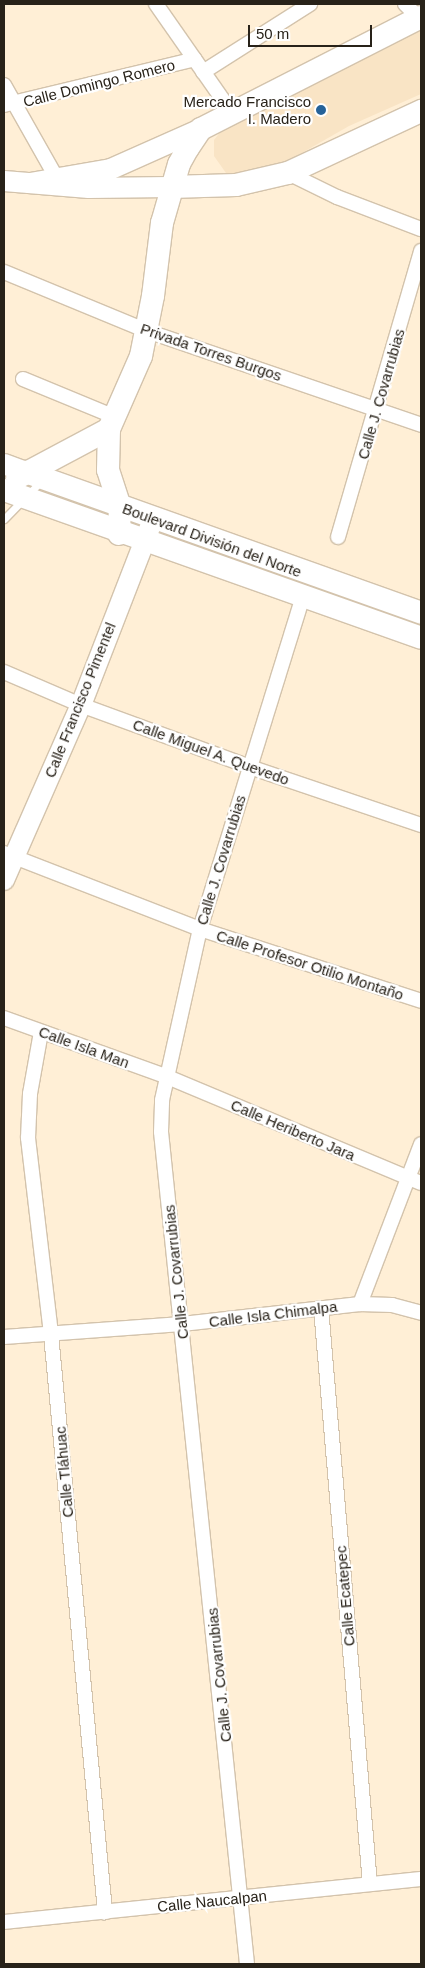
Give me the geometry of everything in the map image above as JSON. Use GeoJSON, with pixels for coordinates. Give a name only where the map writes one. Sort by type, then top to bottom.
{"type":"FeatureCollection","features":[{"type":"Feature","properties":{"kind":"main road"},"geometry":{"type":"LineString","coordinates":[[59,183],[111,169],[201,130],[415,13]]}},
{"type":"Feature","properties":{"kind":"main road"},"geometry":{"type":"LineString","coordinates":[[4,181],[171,187],[236,185],[288,173],[421,111]]}},
{"type":"Feature","properties":{"kind":"main road"},"geometry":{"type":"LineString","coordinates":[[119,534],[120,507],[108,470],[112,423],[131,384],[147,331],[162,224],[171,187],[179,164],[201,130]]}},
{"type":"Feature","properties":{"kind":"main road"},"geometry":{"type":"LineString","coordinates":[[162,224],[180,198],[207,187]]}},
{"type":"Feature","properties":{"kind":"main road"},"geometry":{"type":"LineString","coordinates":[[4,486],[35,476],[112,423]]}},
{"type":"Feature","properties":{"kind":"main road","name":"Boulevard División del Norte"},"geometry":{"type":"LineString","coordinates":[[4,464],[421,613]]}},
{"type":"Feature","properties":{"kind":"main road","name":"Boulevard División del Norte"},"geometry":{"type":"LineString","coordinates":[[4,490],[119,534],[421,638]]}},
{"type":"Feature","properties":{"kind":"main road","name":"Calle Francisco Pimentel"},"geometry":{"type":"LineString","coordinates":[[4,880],[9,855],[81,705],[152,518]]}},
{"type":"Feature","properties":{"kind":"street"},"geometry":{"type":"LineString","coordinates":[[156,4],[232,113]]}},
{"type":"Feature","properties":{"kind":"street"},"geometry":{"type":"LineString","coordinates":[[203,72],[310,4]]}},
{"type":"Feature","properties":{"kind":"street","name":"Calle Domingo Romero"},"geometry":{"type":"LineString","coordinates":[[10,105],[195,59]]}},
{"type":"Feature","properties":{"kind":"street"},"geometry":{"type":"LineString","coordinates":[[4,85],[10,105],[59,183]]}},
{"type":"Feature","properties":{"kind":"street"},"geometry":{"type":"LineString","coordinates":[[288,173],[337,197],[421,229]]}},
{"type":"Feature","properties":{"kind":"street","name":"Calle J. Covarrubias"},"geometry":{"type":"LineString","coordinates":[[338,537],[378,410],[421,252]]}},
{"type":"Feature","properties":{"kind":"street","name":"Privada Torres Burgos"},"geometry":{"type":"LineString","coordinates":[[4,272],[147,331],[421,425]]}},
{"type":"Feature","properties":{"kind":"street"},"geometry":{"type":"LineString","coordinates":[[23,379],[112,423]]}},
{"type":"Feature","properties":{"kind":"street","name":"Calle J. Covarrubias"},"geometry":{"type":"LineString","coordinates":[[247,1964],[242,1897],[161,1132],[165,1076],[200,930],[303,597]]}},
{"type":"Feature","properties":{"kind":"street","name":"Calle Miguel A. Quevedo"},"geometry":{"type":"LineString","coordinates":[[4,672],[81,705],[250,767],[421,825]]}},
{"type":"Feature","properties":{"kind":"street","name":"Calle Profesor Otilio Montaño"},"geometry":{"type":"LineString","coordinates":[[9,855],[200,930],[421,1001]]}},
{"type":"Feature","properties":{"kind":"street","name":"Calle Isla Man"},"geometry":{"type":"LineString","coordinates":[[4,1018],[165,1076]]}},
{"type":"Feature","properties":{"kind":"street","name":"Calle Tláhuac"},"geometry":{"type":"LineString","coordinates":[[41,1032],[30,1094],[28,1138],[50,1334],[105,1912]]}},
{"type":"Feature","properties":{"kind":"street","name":"Calle Heriberto Jara"},"geometry":{"type":"LineString","coordinates":[[165,1076],[415,1181]]}},
{"type":"Feature","properties":{"kind":"street"},"geometry":{"type":"LineString","coordinates":[[360,1304],[415,1181],[421,1144]]}},
{"type":"Feature","properties":{"kind":"street","name":"Calle Isla Chimalpa"},"geometry":{"type":"LineString","coordinates":[[4,1337],[182,1324],[360,1304],[392,1305],[421,1313]]}},
{"type":"Feature","properties":{"kind":"street","name":"Calle Ecatepec"},"geometry":{"type":"LineString","coordinates":[[321,1308],[370,1884]]}},
{"type":"Feature","properties":{"kind":"street","name":"Calle Naucalpan"},"geometry":{"type":"LineString","coordinates":[[4,1922],[421,1879]]}},
{"type":"Feature","properties":{"kind":"lane"},"geometry":{"type":"LineString","coordinates":[[4,520],[26,498],[35,476]]}},
{"type":"Feature","properties":{"kind":"shaded area","name":"Mercado Francisco I. Madero"},"geometry":{"type":"Polygon","coordinates":[[[421,29],[421,94],[349,126],[286,162],[246,174],[226,173],[214,156],[214,140],[224,127],[421,29]]]}},
{"type":"Feature","properties":{"kind":"place","name":"Mercado Francisco I. Madero"},"geometry":{"type":"Point","coordinates":[321,110]}}]}
